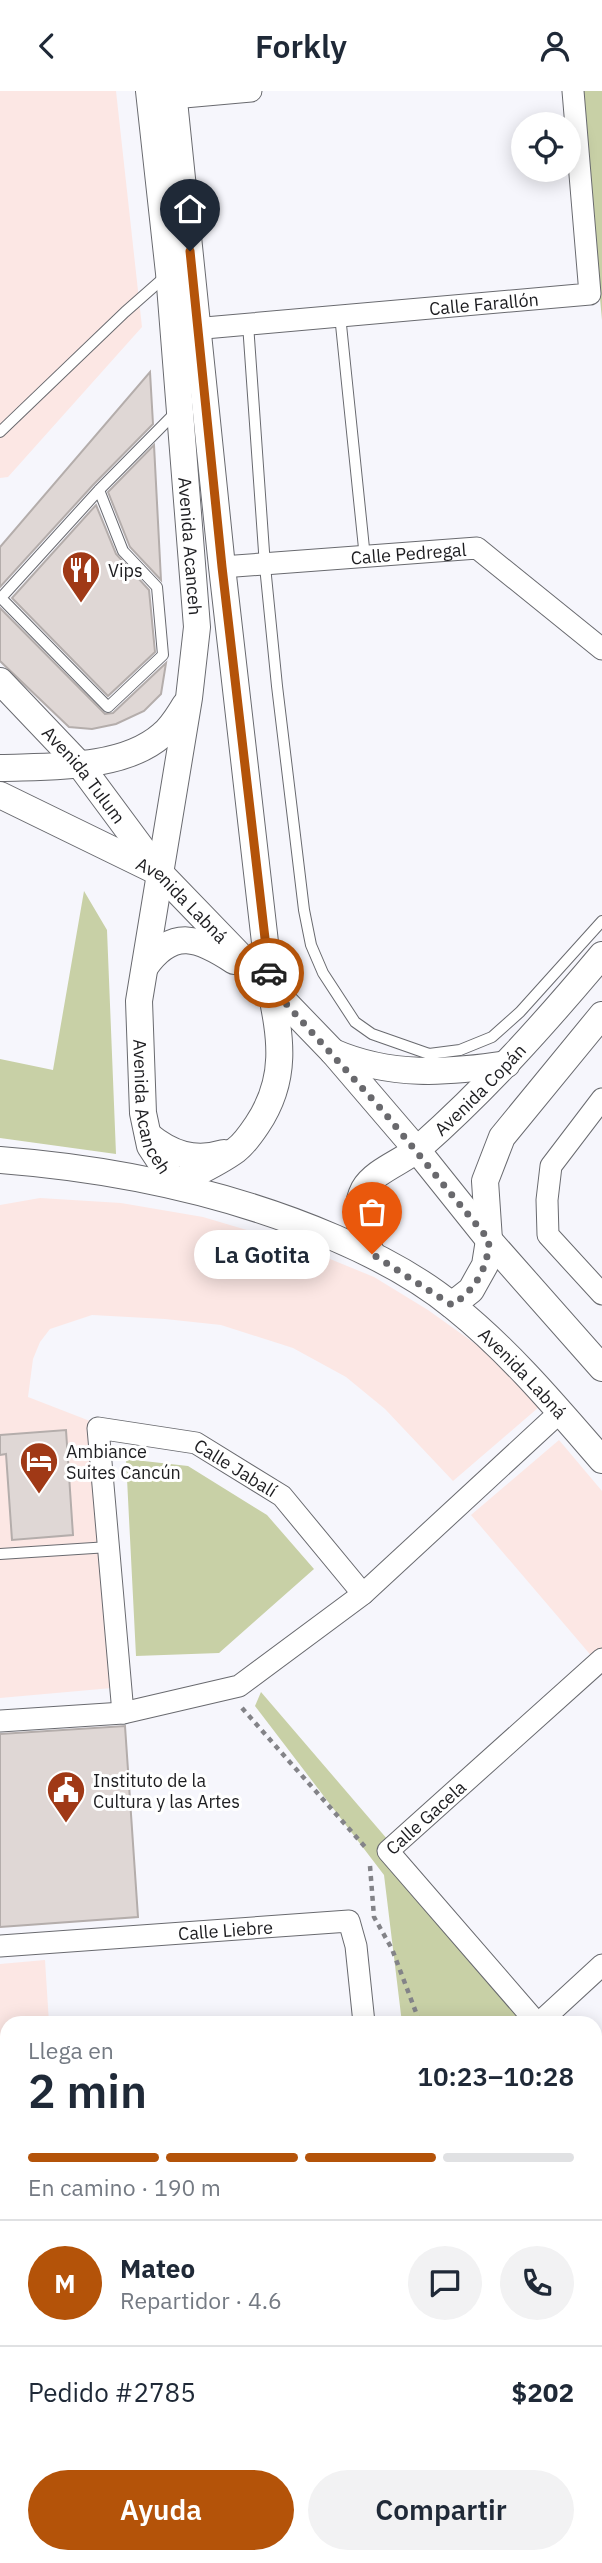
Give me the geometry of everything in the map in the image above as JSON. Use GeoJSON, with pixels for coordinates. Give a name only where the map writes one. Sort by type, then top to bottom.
{"type":"FeatureCollection","features":[{"type":"Feature","properties":{"kind":"street"},"geometry":{"type":"LineString","coordinates":[[165,93],[251,91]]}},
{"type":"Feature","properties":{"kind":"street","name":"Calle Farallón"},"geometry":{"type":"LineString","coordinates":[[186,330],[590,294],[573,91]]}},
{"type":"Feature","properties":{"kind":"street","name":"Avenida Acanceh"},"geometry":{"type":"LineString","coordinates":[[165,93],[169,273],[186,330],[179,409],[197,627],[189,698],[139,1001],[139,1046],[143,1113],[150,1146],[175,1184],[238,1148],[265,1112],[274,1094],[280,1069],[276,1015],[270,986],[222,567],[186,330],[165,93]]}},
{"type":"Feature","properties":{"kind":"street","name":"Calle Pedregal"},"geometry":{"type":"LineString","coordinates":[[222,567],[265,566],[477,548],[602,649]]}},
{"type":"Feature","properties":{"kind":"street","name":"Avenida Tulum"},"geometry":{"type":"LineString","coordinates":[[0,681],[80,765],[160,873]]}},
{"type":"Feature","properties":{"kind":"street"},"geometry":{"type":"LineString","coordinates":[[0,768],[80,765],[134,752],[151,744],[172,726],[189,698]]}},
{"type":"Feature","properties":{"kind":"street","name":"Avenida Labná"},"geometry":{"type":"LineString","coordinates":[[0,795],[160,873],[333,1052],[489,1240],[602,1368]]}},
{"type":"Feature","properties":{"kind":"street"},"geometry":{"type":"LineString","coordinates":[[145,967],[155,954],[172,941],[193,940],[211,946],[270,986]]}},
{"type":"Feature","properties":{"kind":"street","name":"Avenida Copán"},"geometry":{"type":"LineString","coordinates":[[372,1254],[360,1229],[361,1196],[365,1187],[374,1177],[417,1150],[507,1064],[602,955]]}},
{"type":"Feature","properties":{"kind":"street"},"geometry":{"type":"LineString","coordinates":[[452,1305],[471,1290],[480,1278],[488,1253],[485,1181],[502,1137],[602,1015]]}},
{"type":"Feature","properties":{"kind":"street"},"geometry":{"type":"LineString","coordinates":[[333,1052],[375,1066],[430,1073],[507,1064]]}},
{"type":"Feature","properties":{"kind":"street"},"geometry":{"type":"LineString","coordinates":[[602,1100],[551,1166],[547,1200],[548,1235],[602,1294]]}},
{"type":"Feature","properties":{"kind":"street"},"geometry":{"type":"LineString","coordinates":[[148,1135],[180,1155],[218,1155],[238,1148]]}},
{"type":"Feature","properties":{"kind":"street","name":"Avenida Labná"},"geometry":{"type":"LineString","coordinates":[[0,1160],[42,1163],[175,1184],[279,1215],[372,1254],[452,1305],[499,1347],[602,1460]]}},
{"type":"Feature","properties":{"kind":"street"},"geometry":{"type":"LineString","coordinates":[[0,1172],[42,1163]]}},
{"type":"Feature","properties":{"kind":"street"},"geometry":{"type":"LineString","coordinates":[[0,1721],[123,1713],[239,1686],[363,1594],[560,1412]]}},
{"type":"Feature","properties":{"kind":"street","name":"Calle Jabalí"},"geometry":{"type":"LineString","coordinates":[[123,1713],[98,1428],[196,1443],[282,1496],[363,1594]]}},
{"type":"Feature","properties":{"kind":"street","name":"Calle Gacela"},"geometry":{"type":"LineString","coordinates":[[532,2016],[388,1851],[602,1659]]}},
{"type":"Feature","properties":{"kind":"street","name":"Calle Liebre"},"geometry":{"type":"LineString","coordinates":[[0,1946],[349,1921],[356,1946],[363,2016]]}},
{"type":"Feature","properties":{"kind":"street","name":"Calle Gacela"},"geometry":{"type":"LineString","coordinates":[[546,2016],[602,1965]]}},
{"type":"Feature","properties":{"kind":"lane"},"geometry":{"type":"LineString","coordinates":[[0,432],[169,273]]}},
{"type":"Feature","properties":{"kind":"lane"},"geometry":{"type":"LineString","coordinates":[[340,315],[365,558]]}},
{"type":"Feature","properties":{"kind":"lane"},"geometry":{"type":"LineString","coordinates":[[248,324],[265,566],[277,687],[304,910],[311,945],[323,973],[355,1022],[372,1034],[429,1054],[460,1050],[492,1037],[520,1012],[602,921]]}},
{"type":"Feature","properties":{"kind":"lane"},"geometry":{"type":"LineString","coordinates":[[99,490],[123,551],[157,587],[163,655],[108,707],[0,599],[99,490],[179,409]]}},
{"type":"Feature","properties":{"kind":"lane"},"geometry":{"type":"LineString","coordinates":[[0,1554],[109,1547]]}},
{"type":"Feature","properties":{"kind":"path"},"geometry":{"type":"LineString","coordinates":[[225,1689],[369,1852]]}},
{"type":"Feature","properties":{"kind":"path"},"geometry":{"type":"LineString","coordinates":[[370,1864],[374,1917],[392,1949],[417,2016]]}},
{"type":"Feature","properties":{"kind":"shaded area"},"geometry":{"type":"Polygon","coordinates":[[[0,91],[116,91],[142,327],[8,477],[0,478],[0,91]]]}},
{"type":"Feature","properties":{"kind":"shaded area"},"geometry":{"type":"Polygon","coordinates":[[[40,1198],[121,1203],[203,1217],[291,1243],[374,1277],[428,1310],[484,1350],[539,1407],[453,1481],[385,1409],[346,1377],[293,1348],[221,1325],[92,1315],[50,1329],[40,1342],[33,1359],[28,1397],[90,1421],[98,1542],[0,1551],[0,1205],[40,1198]]]}},
{"type":"Feature","properties":{"kind":"shaded area"},"geometry":{"type":"Polygon","coordinates":[[[559,1440],[602,1491],[602,1652],[594,1659],[471,1515],[559,1440]]]}},
{"type":"Feature","properties":{"kind":"shaded area"},"geometry":{"type":"Polygon","coordinates":[[[100,1550],[112,1688],[0,1698],[0,1559],[100,1550]]]}},
{"type":"Feature","properties":{"kind":"shaded area"},"geometry":{"type":"Polygon","coordinates":[[[45,1960],[49,2016],[0,2016],[0,1964],[45,1960]]]}},
{"type":"Feature","properties":{"kind":"green space"},"geometry":{"type":"Polygon","coordinates":[[[581,91],[602,91],[602,320],[581,91]]]}},
{"type":"Feature","properties":{"kind":"green space"},"geometry":{"type":"Polygon","coordinates":[[[84,891],[107,930],[116,1154],[0,1138],[0,1059],[53,1070],[84,891]]]}},
{"type":"Feature","properties":{"kind":"green space"},"geometry":{"type":"Polygon","coordinates":[[[126,1459],[188,1466],[267,1515],[314,1569],[219,1653],[136,1656],[126,1459]]]}},
{"type":"Feature","properties":{"kind":"green space"},"geometry":{"type":"Polygon","coordinates":[[[261,1692],[539,2016],[401,2016],[384,1875],[255,1706],[261,1692]]]}},
{"type":"Feature","properties":{"kind":"building"},"geometry":{"type":"Polygon","coordinates":[[[150,372],[153,424],[0,587],[0,547],[150,372]]]}},
{"type":"Feature","properties":{"kind":"building"},"geometry":{"type":"Polygon","coordinates":[[[154,445],[161,580],[130,547],[108,492],[154,445]]]}},
{"type":"Feature","properties":{"kind":"building"},"geometry":{"type":"Polygon","coordinates":[[[96,505],[116,554],[149,590],[155,652],[108,696],[12,598],[96,505]]]}},
{"type":"Feature","properties":{"kind":"building"},"geometry":{"type":"Polygon","coordinates":[[[0,608],[105,714],[113,713],[166,663],[161,694],[144,711],[116,724],[92,729],[69,727],[0,661],[0,608]]]}},
{"type":"Feature","properties":{"kind":"building","name":"Ambiance Suites Cancún"},"geometry":{"type":"Polygon","coordinates":[[[66,1430],[73,1535],[12,1540],[6,1454],[0,1455],[0,1435],[66,1430]]]}},
{"type":"Feature","properties":{"kind":"building","name":"Instituto de la Cultura y las Artes"},"geometry":{"type":"Polygon","coordinates":[[[125,1726],[138,1917],[0,1927],[0,1734],[125,1726]]]}},
{"type":"Feature","properties":{"kind":"way so far"},"geometry":{"type":"LineString","coordinates":[[269,973],[270,986],[333,1052],[489,1240],[480,1278],[461,1300],[452,1305],[372,1254]]}},
{"type":"Feature","properties":{"kind":"place","name":"Vips"},"geometry":{"type":"Point","coordinates":[81,604]}},
{"type":"Feature","properties":{"kind":"place","name":"La Gotita"},"geometry":{"type":"Point","coordinates":[372,1254]}},
{"type":"Feature","properties":{"kind":"place","name":"Ambiance Suites Cancún"},"geometry":{"type":"Point","coordinates":[39,1495]}},
{"type":"Feature","properties":{"kind":"place","name":"Instituto de la Cultura y las Artes"},"geometry":{"type":"Point","coordinates":[66,1824]}},
{"type":"Feature","properties":{"kind":"route"},"geometry":{"type":"LineString","coordinates":[[190,251],[222,567],[269,973]]}}]}
